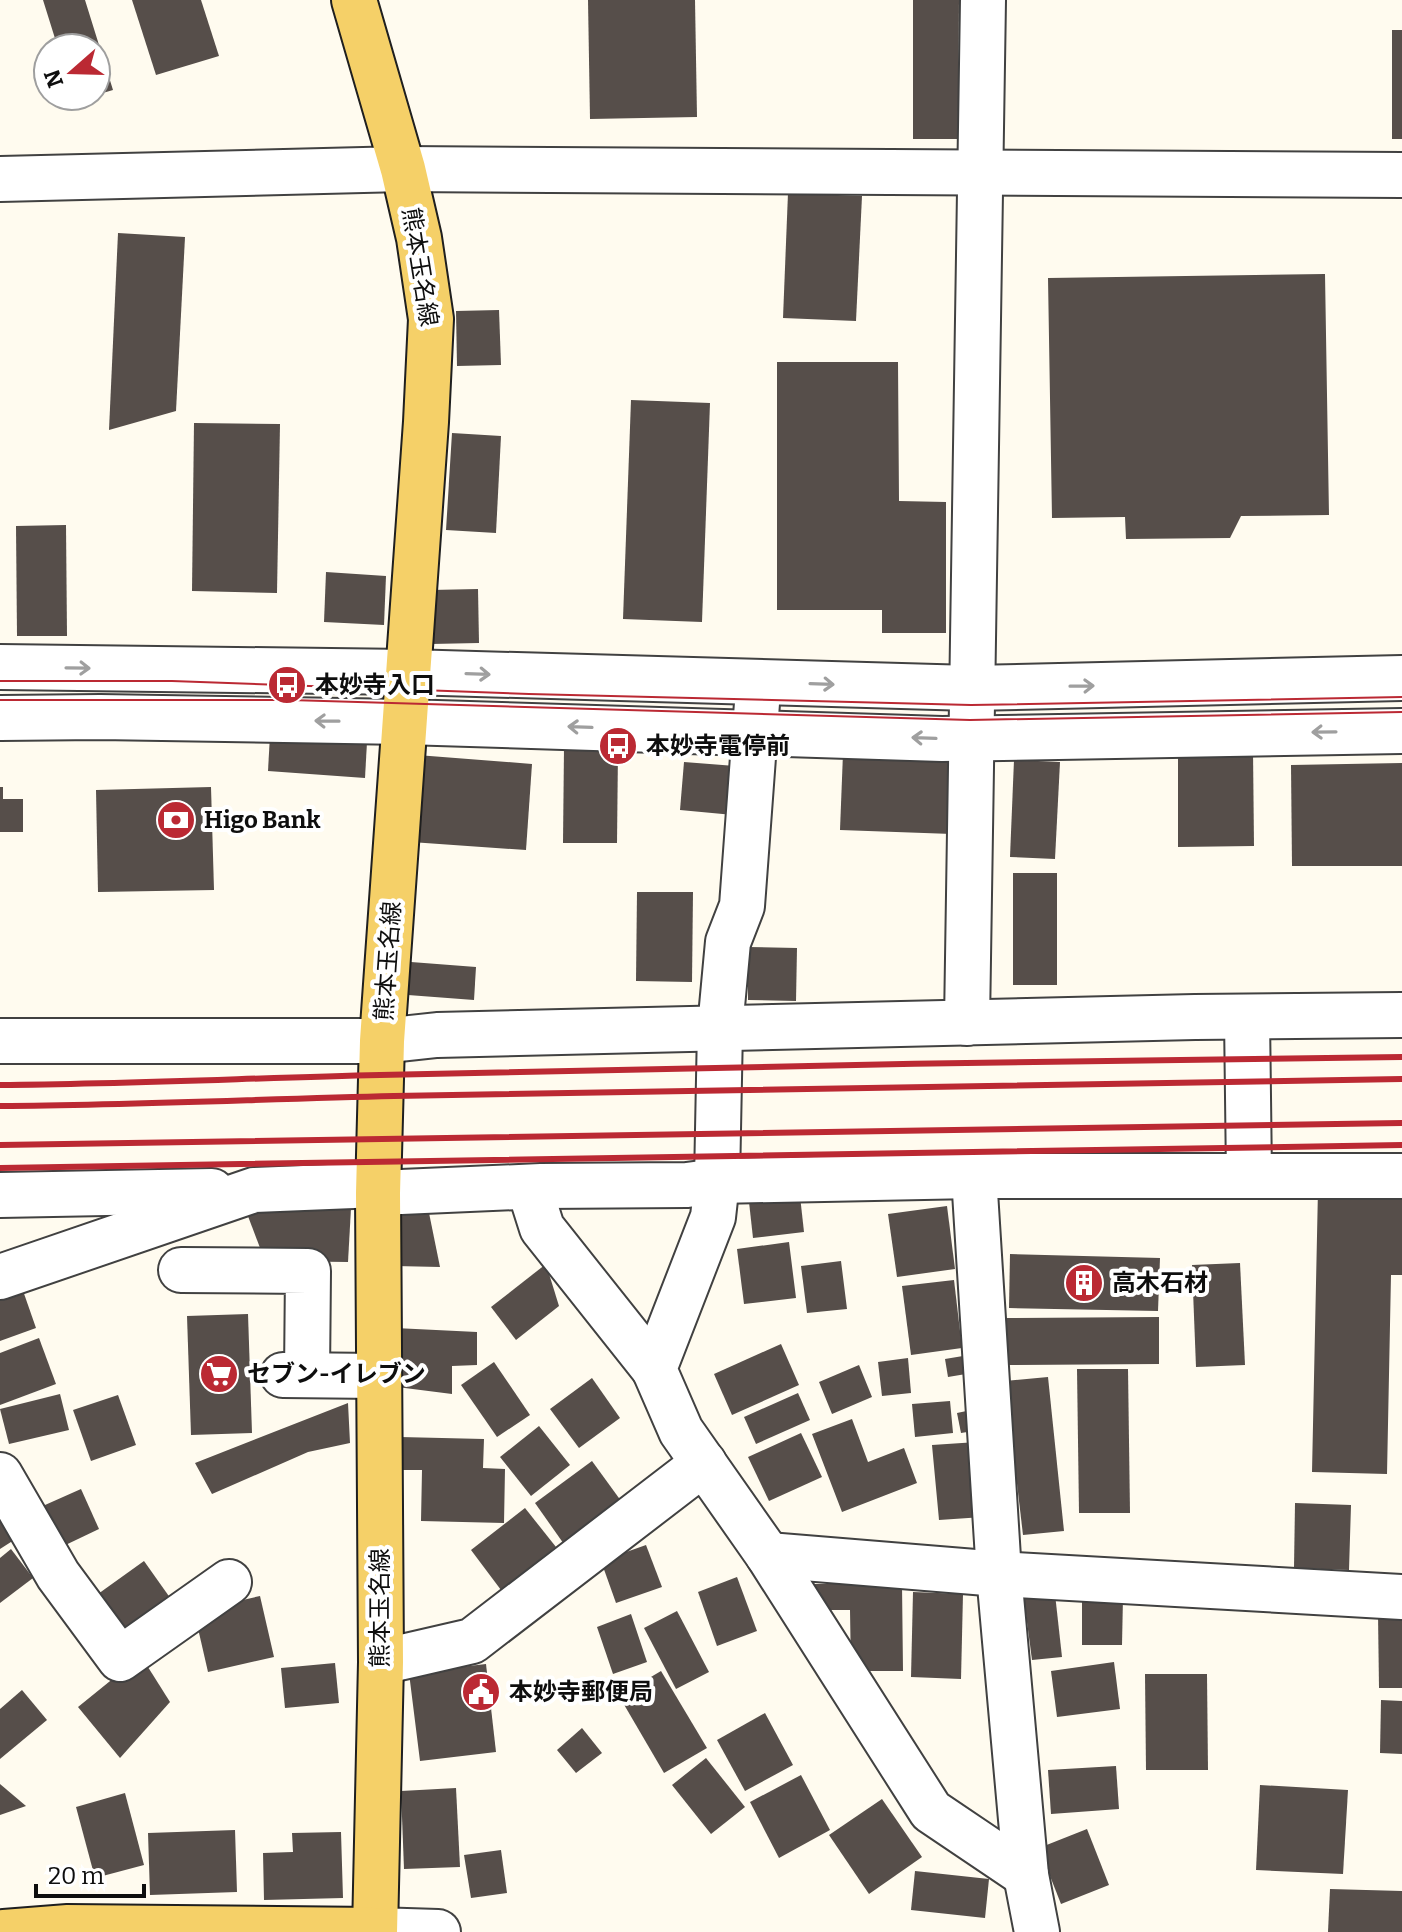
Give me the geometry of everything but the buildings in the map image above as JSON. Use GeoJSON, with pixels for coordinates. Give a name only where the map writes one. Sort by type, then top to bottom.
{"type":"FeatureCollection","features":[{"type":"Feature","properties":{"kind":"main road","name":"熊本玉名線"},"geometry":{"type":"LineString","coordinates":[[354,0],[403,169],[419,238],[431,319],[382,1041],[378,1189],[381,1662],[375,1931]]}},
{"type":"Feature","properties":{"kind":"main road"},"geometry":{"type":"LineString","coordinates":[[4,1932],[68,1927],[375,1931]]}},
{"type":"Feature","properties":{"kind":"street"},"geometry":{"type":"LineString","coordinates":[[967,1023],[983,0]]}},
{"type":"Feature","properties":{"kind":"street"},"geometry":{"type":"LineString","coordinates":[[0,179],[403,169],[1402,175]]}},
{"type":"Feature","properties":{"kind":"street"},"geometry":{"type":"LineString","coordinates":[[0,667],[408,672],[971,688],[1402,678]]}},
{"type":"Feature","properties":{"kind":"street"},"geometry":{"type":"LineString","coordinates":[[654,1369],[713,1217],[717,1181],[720,1028],[728,942],[742,906],[759,682]]}},
{"type":"Feature","properties":{"kind":"street"},"geometry":{"type":"LineString","coordinates":[[0,718],[405,722],[942,739],[1402,731]]}},
{"type":"Feature","properties":{"kind":"street"},"geometry":{"type":"LineString","coordinates":[[0,1041],[382,1041],[437,1035],[1402,1015]]}},
{"type":"Feature","properties":{"kind":"street"},"geometry":{"type":"LineString","coordinates":[[1247,1017],[1249,1176]]}},
{"type":"Feature","properties":{"kind":"street"},"geometry":{"type":"LineString","coordinates":[[0,1195],[687,1185],[717,1181],[974,1176],[1402,1176]]}},
{"type":"Feature","properties":{"kind":"street"},"geometry":{"type":"LineString","coordinates":[[974,1176],[999,1574],[1026,1875],[1037,1932]]}},
{"type":"Feature","properties":{"kind":"street"},"geometry":{"type":"LineString","coordinates":[[529,1187],[542,1228],[654,1369],[681,1431],[768,1555],[931,1811],[1026,1875]]}},
{"type":"Feature","properties":{"kind":"street"},"geometry":{"type":"LineString","coordinates":[[0,1277],[254,1190]]}},
{"type":"Feature","properties":{"kind":"street"},"geometry":{"type":"LineString","coordinates":[[181,1270],[308,1271],[295,1375],[379,1376]]}},
{"type":"Feature","properties":{"kind":"street"},"geometry":{"type":"LineString","coordinates":[[381,1662],[472,1641],[704,1463]]}},
{"type":"Feature","properties":{"kind":"street"},"geometry":{"type":"LineString","coordinates":[[0,1475],[58,1575],[120,1659],[229,1582]]}},
{"type":"Feature","properties":{"kind":"street"},"geometry":{"type":"LineString","coordinates":[[768,1555],[999,1574],[1402,1597]]}},
{"type":"Feature","properties":{"kind":"street"},"geometry":{"type":"LineString","coordinates":[[375,1931],[438,1932]]}},
{"type":"Feature","properties":{"kind":"tram line"},"geometry":{"type":"LineString","coordinates":[[0,681],[172,681],[971,705],[1402,697]]}},
{"type":"Feature","properties":{"kind":"tram line"},"geometry":{"type":"LineString","coordinates":[[0,700],[290,700],[970,720],[1402,712]]}},
{"type":"Feature","properties":{"kind":"railway"},"geometry":{"type":"LineString","coordinates":[[0,1085],[763,1067],[1402,1057]]}},
{"type":"Feature","properties":{"kind":"railway"},"geometry":{"type":"LineString","coordinates":[[0,1106],[772,1088],[1402,1079]]}},
{"type":"Feature","properties":{"kind":"railway"},"geometry":{"type":"LineString","coordinates":[[0,1145],[1402,1123]]}},
{"type":"Feature","properties":{"kind":"railway"},"geometry":{"type":"LineString","coordinates":[[0,1168],[1402,1145]]}},
{"type":"Feature","properties":{"kind":"place","name":"本妙寺入口"},"geometry":{"type":"Point","coordinates":[287,685]}},
{"type":"Feature","properties":{"kind":"place","name":"本妙寺電停前"},"geometry":{"type":"Point","coordinates":[618,746]}},
{"type":"Feature","properties":{"kind":"place","name":"Higo Bank"},"geometry":{"type":"Point","coordinates":[176,820]}},
{"type":"Feature","properties":{"kind":"place","name":"高木石材"},"geometry":{"type":"Point","coordinates":[1084,1283]}},
{"type":"Feature","properties":{"kind":"place","name":"セブン-イレブン"},"geometry":{"type":"Point","coordinates":[219,1374]}},
{"type":"Feature","properties":{"kind":"place","name":"本妙寺郵便局"},"geometry":{"type":"Point","coordinates":[481,1692]}}]}
